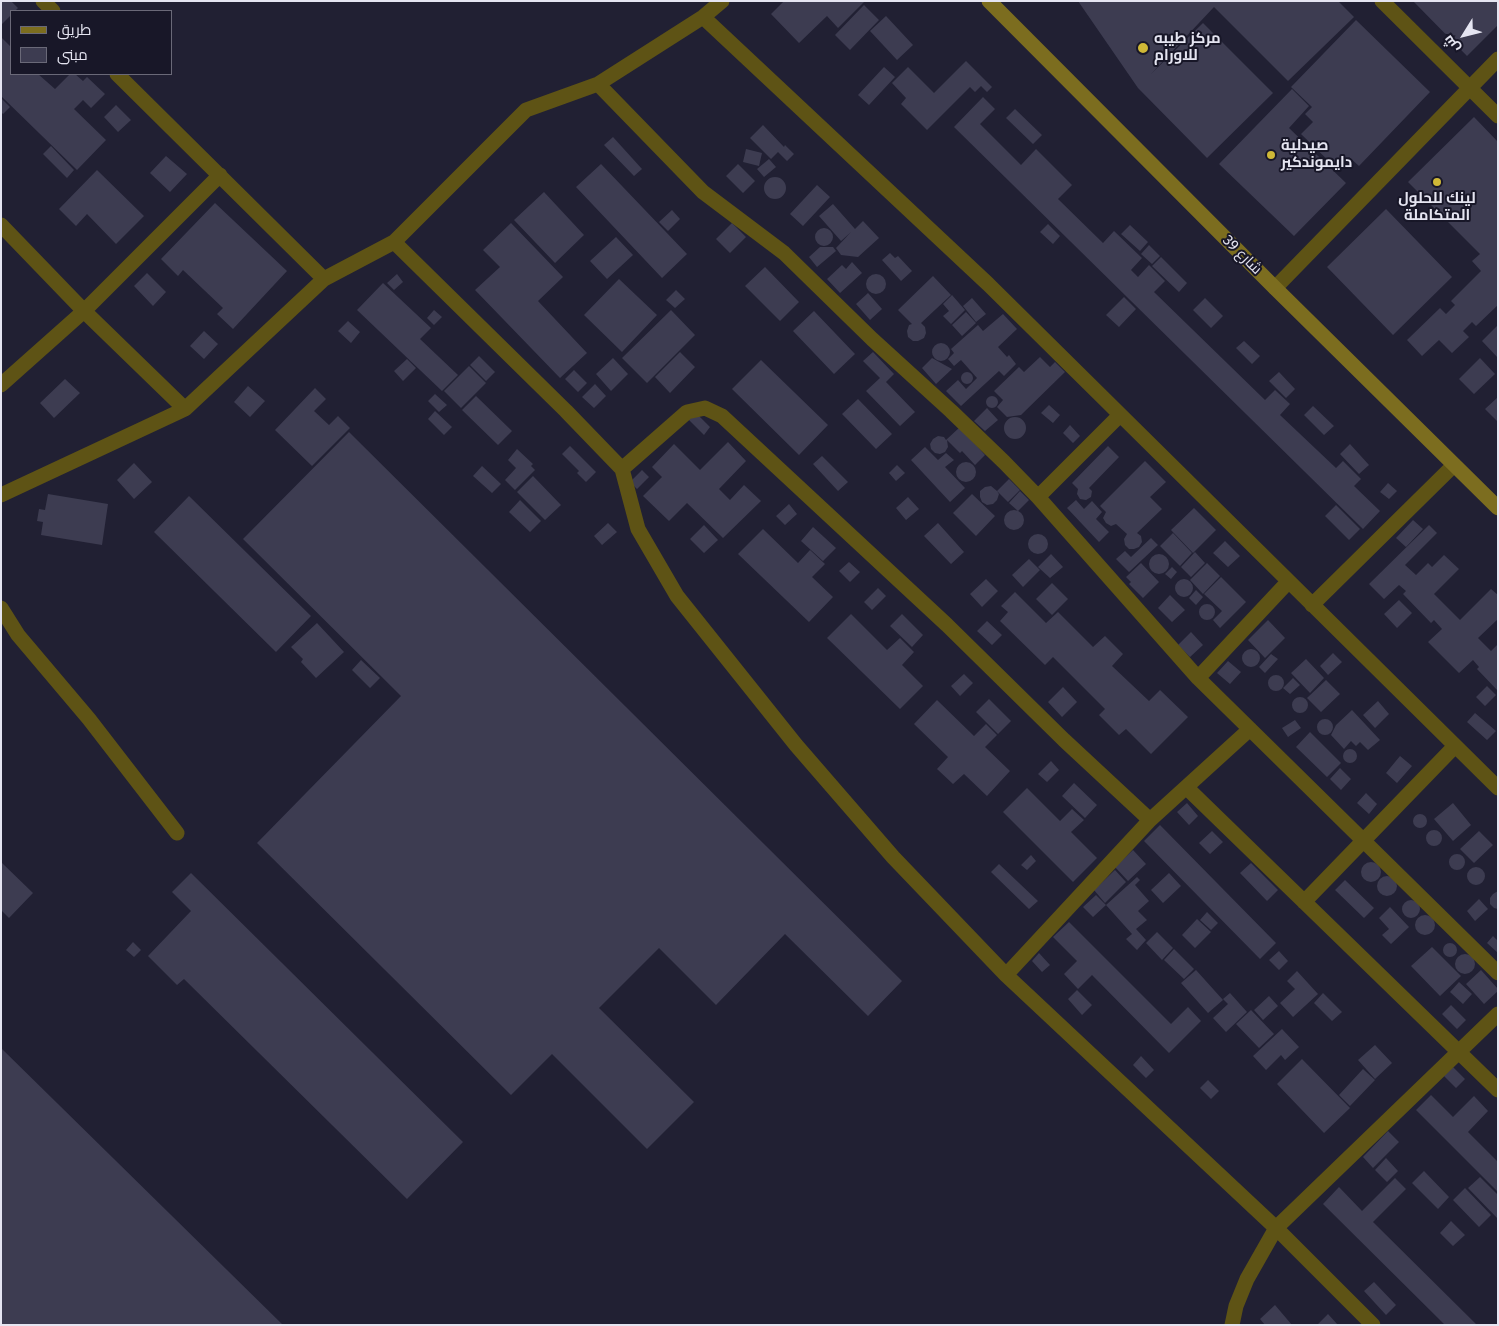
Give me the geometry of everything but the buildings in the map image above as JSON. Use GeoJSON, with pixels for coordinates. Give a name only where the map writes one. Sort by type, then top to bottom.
{"type":"FeatureCollection","features":[{"type":"Feature","properties":{"kind":"street"},"geometry":{"type":"LineString","coordinates":[[43,1],[52,10]]}},
{"type":"Feature","properties":{"kind":"street"},"geometry":{"type":"LineString","coordinates":[[1,495],[185,409],[324,279],[394,242],[526,110],[598,84],[703,17],[722,1]]}},
{"type":"Feature","properties":{"kind":"street","name":"شارع 39"},"geometry":{"type":"LineString","coordinates":[[989,1],[1275,288],[1498,508]]}},
{"type":"Feature","properties":{"kind":"street"},"geometry":{"type":"LineString","coordinates":[[1382,1],[1498,116]]}},
{"type":"Feature","properties":{"kind":"street"},"geometry":{"type":"LineString","coordinates":[[703,17],[988,284],[1454,747],[1498,788]]}},
{"type":"Feature","properties":{"kind":"street"},"geometry":{"type":"LineString","coordinates":[[1275,288],[1498,59]]}},
{"type":"Feature","properties":{"kind":"street"},"geometry":{"type":"LineString","coordinates":[[118,75],[324,279]]}},
{"type":"Feature","properties":{"kind":"street"},"geometry":{"type":"LineString","coordinates":[[598,84],[704,192],[784,253],[872,339],[951,411],[1038,497],[1198,678],[1498,973]]}},
{"type":"Feature","properties":{"kind":"street"},"geometry":{"type":"LineString","coordinates":[[1,385],[84,311],[220,175]]}},
{"type":"Feature","properties":{"kind":"street"},"geometry":{"type":"LineString","coordinates":[[1,225],[84,311],[185,409]]}},
{"type":"Feature","properties":{"kind":"street"},"geometry":{"type":"LineString","coordinates":[[394,242],[622,469],[638,529],[677,596],[796,745],[893,857],[1006,975],[1276,1228],[1373,1325]]}},
{"type":"Feature","properties":{"kind":"street"},"geometry":{"type":"LineString","coordinates":[[622,469],[687,412],[705,408],[722,416],[947,625],[1064,740],[1150,820]]}},
{"type":"Feature","properties":{"kind":"street"},"geometry":{"type":"LineString","coordinates":[[1038,497],[1120,415]]}},
{"type":"Feature","properties":{"kind":"street"},"geometry":{"type":"LineString","coordinates":[[1312,605],[1454,465]]}},
{"type":"Feature","properties":{"kind":"street"},"geometry":{"type":"LineString","coordinates":[[1198,678],[1288,582]]}},
{"type":"Feature","properties":{"kind":"street"},"geometry":{"type":"LineString","coordinates":[[1,608],[18,635],[89,719],[177,833]]}},
{"type":"Feature","properties":{"kind":"street"},"geometry":{"type":"LineString","coordinates":[[1006,975],[1150,820],[1250,729]]}},
{"type":"Feature","properties":{"kind":"street"},"geometry":{"type":"LineString","coordinates":[[1304,902],[1454,747]]}},
{"type":"Feature","properties":{"kind":"street"},"geometry":{"type":"LineString","coordinates":[[1187,788],[1498,1090]]}},
{"type":"Feature","properties":{"kind":"street"},"geometry":{"type":"LineString","coordinates":[[1232,1325],[1236,1306],[1247,1279],[1276,1228],[1498,1014]]}},
{"type":"Feature","properties":{"kind":"place","name":"مركز طيبه للاورام"},"geometry":{"type":"Point","coordinates":[1143,48]}},
{"type":"Feature","properties":{"kind":"place","name":"صيدلية دايموندكير"},"geometry":{"type":"Point","coordinates":[1271,155]}},
{"type":"Feature","properties":{"kind":"place","name":"لينك للحلول المتكاملة"},"geometry":{"type":"Point","coordinates":[1437,182]}}]}
